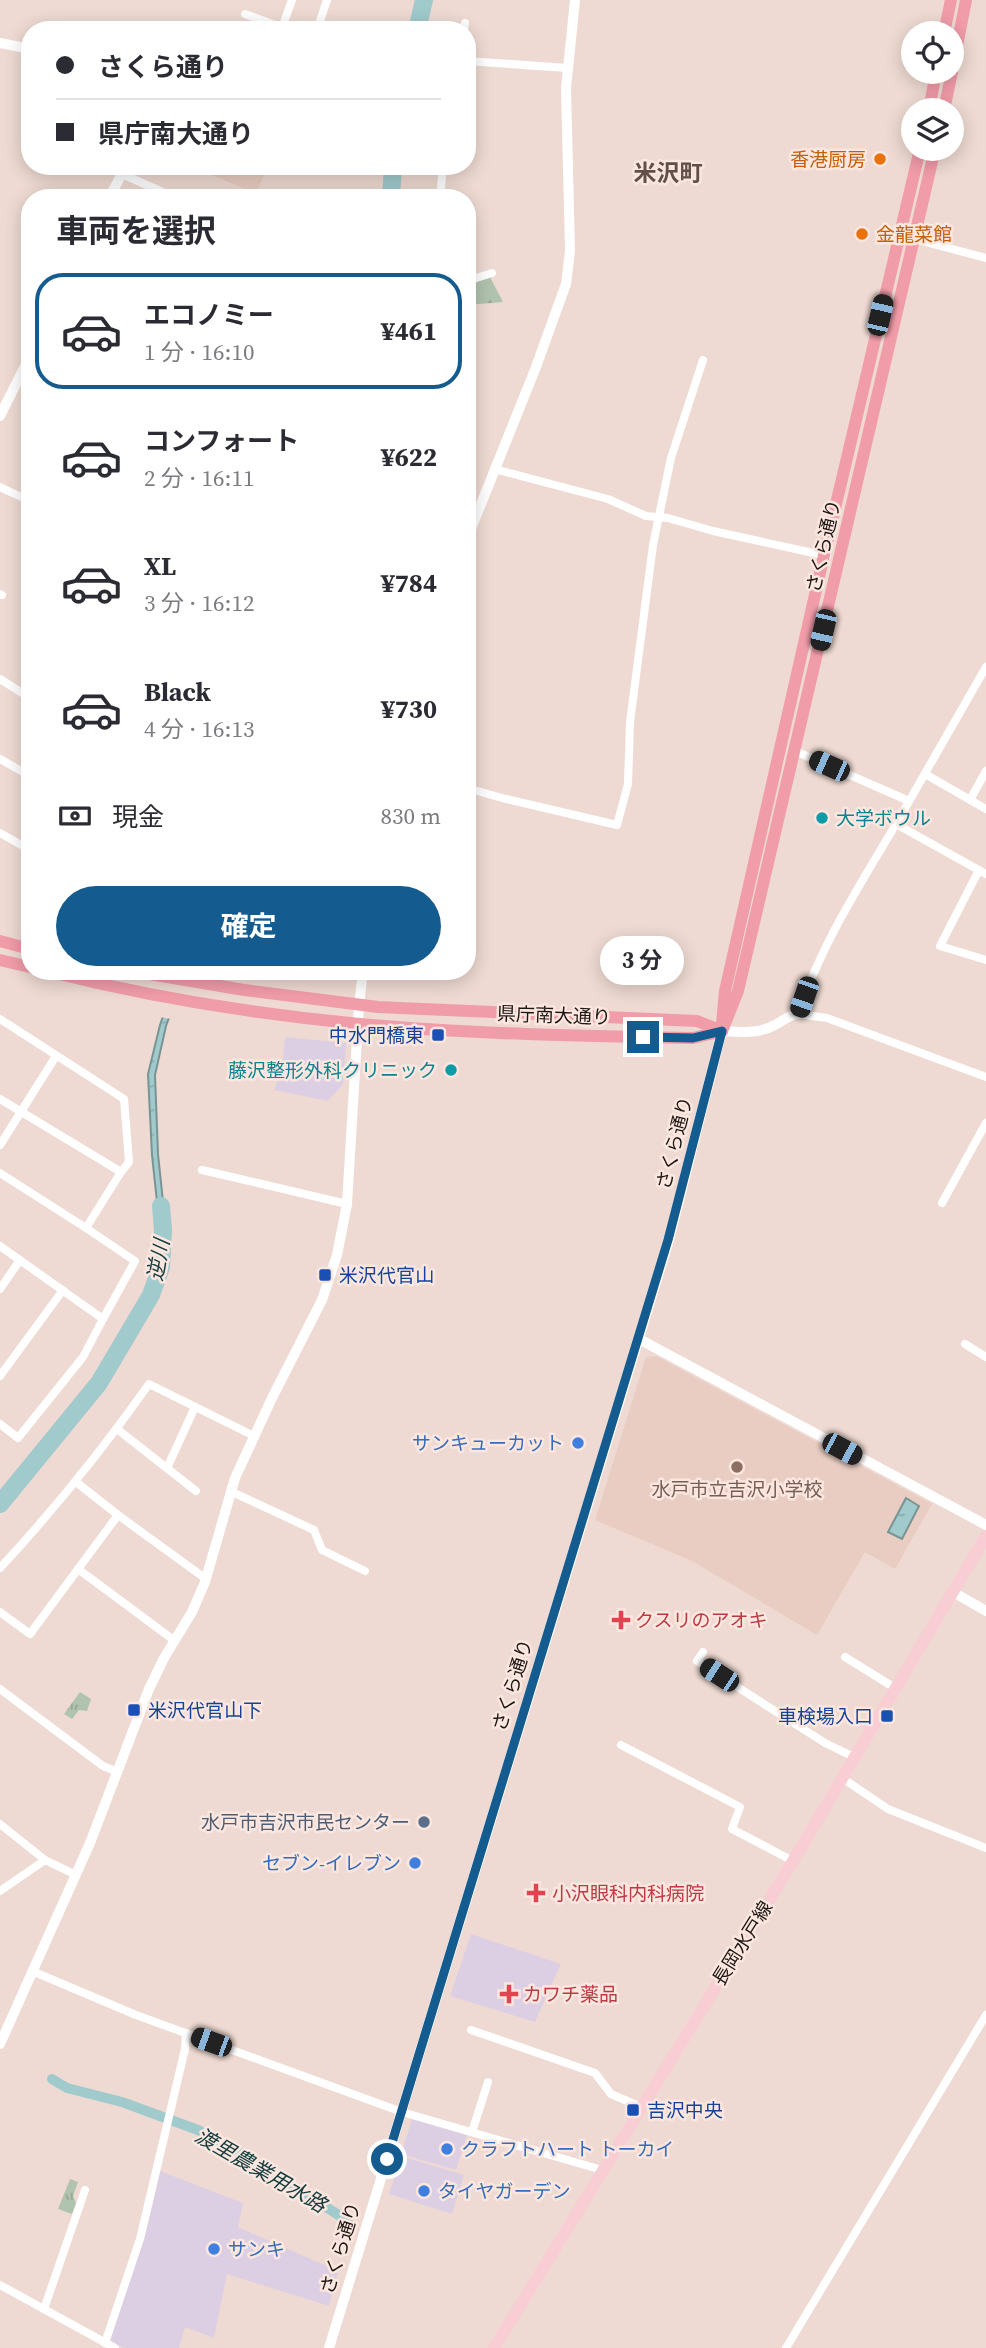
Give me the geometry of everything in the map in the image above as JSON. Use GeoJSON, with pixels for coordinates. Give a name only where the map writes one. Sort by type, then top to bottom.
{"type":"FeatureCollection","features":[{"type":"Feature","properties":{"kind":"main road"},"geometry":{"type":"LineString","coordinates":[[947,21],[951,0]]}},
{"type":"Feature","properties":{"kind":"main road"},"geometry":{"type":"LineString","coordinates":[[962,21],[966,0]]}},
{"type":"Feature","properties":{"kind":"main road","name":"さくら通り"},"geometry":{"type":"LineString","coordinates":[[722,1031],[725,991],[917,161]]}},
{"type":"Feature","properties":{"kind":"main road","name":"さくら通り"},"geometry":{"type":"LineString","coordinates":[[722,1031],[738,991],[932,161]]}},
{"type":"Feature","properties":{"kind":"main road"},"geometry":{"type":"LineString","coordinates":[[0,941],[21,947]]}},
{"type":"Feature","properties":{"kind":"main road"},"geometry":{"type":"LineString","coordinates":[[0,960],[21,965]]}},
{"type":"Feature","properties":{"kind":"main road","name":"県庁南大通り"},"geometry":{"type":"LineString","coordinates":[[88,980],[241,1009],[358,1024],[471,1032],[681,1038],[722,1031]]}},
{"type":"Feature","properties":{"kind":"main road","name":"県庁南大通り"},"geometry":{"type":"LineString","coordinates":[[182,980],[359,1005],[697,1021],[722,1031]]}},
{"type":"Feature","properties":{"kind":"main road","name":"長岡水戸線"},"geometry":{"type":"LineString","coordinates":[[494,2348],[793,1861],[986,1536]]}},
{"type":"Feature","properties":{"kind":"street"},"geometry":{"type":"LineString","coordinates":[[284,21],[292,0]]}},
{"type":"Feature","properties":{"kind":"street"},"geometry":{"type":"LineString","coordinates":[[320,21],[327,0]]}},
{"type":"Feature","properties":{"kind":"street"},"geometry":{"type":"LineString","coordinates":[[476,516],[566,284],[570,251],[567,68],[575,0]]}},
{"type":"Feature","properties":{"kind":"street"},"geometry":{"type":"LineString","coordinates":[[245,14],[264,21]]}},
{"type":"Feature","properties":{"kind":"street"},"geometry":{"type":"LineString","coordinates":[[0,43],[21,47]]}},
{"type":"Feature","properties":{"kind":"street"},"geometry":{"type":"LineString","coordinates":[[476,62],[567,68]]}},
{"type":"Feature","properties":{"kind":"street"},"geometry":{"type":"LineString","coordinates":[[133,175],[159,189]]}},
{"type":"Feature","properties":{"kind":"street"},"geometry":{"type":"LineString","coordinates":[[899,235],[986,258]]}},
{"type":"Feature","properties":{"kind":"street"},"geometry":{"type":"LineString","coordinates":[[476,278],[492,273]]}},
{"type":"Feature","properties":{"kind":"street"},"geometry":{"type":"LineString","coordinates":[[476,791],[617,825],[628,784],[630,722],[648,574],[671,458],[703,360]]}},
{"type":"Feature","properties":{"kind":"street"},"geometry":{"type":"LineString","coordinates":[[0,416],[21,374]]}},
{"type":"Feature","properties":{"kind":"street"},"geometry":{"type":"LineString","coordinates":[[494,469],[608,499],[646,516],[840,559]]}},
{"type":"Feature","properties":{"kind":"street"},"geometry":{"type":"LineString","coordinates":[[0,487],[21,496]]}},
{"type":"Feature","properties":{"kind":"street"},"geometry":{"type":"LineString","coordinates":[[798,1014],[833,930],[986,667]]}},
{"type":"Feature","properties":{"kind":"street"},"geometry":{"type":"LineString","coordinates":[[0,679],[21,692]]}},
{"type":"Feature","properties":{"kind":"street"},"geometry":{"type":"LineString","coordinates":[[795,751],[909,801]]}},
{"type":"Feature","properties":{"kind":"street"},"geometry":{"type":"LineString","coordinates":[[0,758],[21,771]]}},
{"type":"Feature","properties":{"kind":"street"},"geometry":{"type":"LineString","coordinates":[[970,800],[986,771]]}},
{"type":"Feature","properties":{"kind":"street"},"geometry":{"type":"LineString","coordinates":[[925,774],[986,809]]}},
{"type":"Feature","properties":{"kind":"street"},"geometry":{"type":"LineString","coordinates":[[896,824],[983,872],[940,946],[986,960]]}},
{"type":"Feature","properties":{"kind":"street"},"geometry":{"type":"LineString","coordinates":[[0,832],[21,845]]}},
{"type":"Feature","properties":{"kind":"street"},"geometry":{"type":"LineString","coordinates":[[0,2044],[76,1875],[149,1689],[192,1612],[206,1579],[230,1491],[254,1436],[322,1300],[337,1255],[347,1204],[362,980]]}},
{"type":"Feature","properties":{"kind":"street"},"geometry":{"type":"LineString","coordinates":[[722,1031],[764,1030],[798,1014],[827,1018],[986,1077]]}},
{"type":"Feature","properties":{"kind":"street"},"geometry":{"type":"LineString","coordinates":[[0,1019],[124,1100],[129,1162],[86,1228]]}},
{"type":"Feature","properties":{"kind":"street","name":"さくら通り"},"geometry":{"type":"LineString","coordinates":[[329,2348],[639,1339],[684,1184],[722,1031]]}},
{"type":"Feature","properties":{"kind":"street"},"geometry":{"type":"LineString","coordinates":[[0,1145],[57,1056]]}},
{"type":"Feature","properties":{"kind":"street"},"geometry":{"type":"LineString","coordinates":[[0,1099],[121,1172]]}},
{"type":"Feature","properties":{"kind":"street"},"geometry":{"type":"LineString","coordinates":[[942,1203],[986,1123]]}},
{"type":"Feature","properties":{"kind":"street"},"geometry":{"type":"LineString","coordinates":[[202,1170],[347,1204]]}},
{"type":"Feature","properties":{"kind":"street"},"geometry":{"type":"LineString","coordinates":[[0,1173],[135,1261],[83,1357],[18,1438],[0,1424]]}},
{"type":"Feature","properties":{"kind":"street"},"geometry":{"type":"LineString","coordinates":[[0,1246],[103,1319]]}},
{"type":"Feature","properties":{"kind":"street"},"geometry":{"type":"LineString","coordinates":[[0,1289],[20,1260]]}},
{"type":"Feature","properties":{"kind":"street"},"geometry":{"type":"LineString","coordinates":[[0,1376],[62,1290]]}},
{"type":"Feature","properties":{"kind":"street"},"geometry":{"type":"LineString","coordinates":[[639,1339],[986,1525]]}},
{"type":"Feature","properties":{"kind":"street"},"geometry":{"type":"LineString","coordinates":[[965,1344],[986,1356]]}},
{"type":"Feature","properties":{"kind":"street"},"geometry":{"type":"LineString","coordinates":[[0,1568],[76,1482],[149,1384],[254,1436]]}},
{"type":"Feature","properties":{"kind":"street"},"geometry":{"type":"LineString","coordinates":[[167,1468],[195,1407]]}},
{"type":"Feature","properties":{"kind":"street"},"geometry":{"type":"LineString","coordinates":[[117,1429],[196,1491]]}},
{"type":"Feature","properties":{"kind":"street"},"geometry":{"type":"LineString","coordinates":[[76,1482],[206,1579]]}},
{"type":"Feature","properties":{"kind":"street"},"geometry":{"type":"LineString","coordinates":[[230,1491],[314,1530],[322,1550],[365,1571]]}},
{"type":"Feature","properties":{"kind":"street"},"geometry":{"type":"LineString","coordinates":[[0,1612],[30,1634],[118,1515]]}},
{"type":"Feature","properties":{"kind":"street"},"geometry":{"type":"LineString","coordinates":[[78,1569],[175,1641]]}},
{"type":"Feature","properties":{"kind":"street"},"geometry":{"type":"LineString","coordinates":[[953,1592],[986,1611]]}},
{"type":"Feature","properties":{"kind":"street"},"geometry":{"type":"LineString","coordinates":[[703,1652],[697,1661],[825,1743],[854,1757]]}},
{"type":"Feature","properties":{"kind":"street"},"geometry":{"type":"LineString","coordinates":[[845,1657],[895,1688]]}},
{"type":"Feature","properties":{"kind":"street"},"geometry":{"type":"LineString","coordinates":[[0,1689],[103,1766],[118,1772]]}},
{"type":"Feature","properties":{"kind":"street"},"geometry":{"type":"LineString","coordinates":[[621,1745],[740,1807],[732,1829],[793,1861]]}},
{"type":"Feature","properties":{"kind":"street"},"geometry":{"type":"LineString","coordinates":[[842,1778],[888,1809],[986,1848]]}},
{"type":"Feature","properties":{"kind":"street"},"geometry":{"type":"LineString","coordinates":[[0,1824],[45,1860],[76,1875]]}},
{"type":"Feature","properties":{"kind":"street"},"geometry":{"type":"LineString","coordinates":[[0,1891],[45,1860]]}},
{"type":"Feature","properties":{"kind":"street"},"geometry":{"type":"LineString","coordinates":[[32,1971],[136,2015],[402,2112],[602,2171]]}},
{"type":"Feature","properties":{"kind":"street"},"geometry":{"type":"LineString","coordinates":[[786,2348],[986,2015]]}},
{"type":"Feature","properties":{"kind":"street"},"geometry":{"type":"LineString","coordinates":[[471,2030],[595,2073],[611,2094],[641,2107]]}},
{"type":"Feature","properties":{"kind":"street"},"geometry":{"type":"LineString","coordinates":[[105,2343],[140,2239],[185,2049],[186,2033]]}},
{"type":"Feature","properties":{"kind":"street"},"geometry":{"type":"LineString","coordinates":[[472,2132],[488,2082]]}},
{"type":"Feature","properties":{"kind":"street"},"geometry":{"type":"LineString","coordinates":[[44,2309],[85,2190]]}},
{"type":"Feature","properties":{"kind":"street"},"geometry":{"type":"LineString","coordinates":[[0,2285],[115,2348]]}},
{"type":"Feature","properties":{"kind":"shaded area"},"geometry":{"type":"Polygon","coordinates":[[[213,175],[264,175],[258,189],[245,189],[213,175]]]}},
{"type":"Feature","properties":{"kind":"shaded area"},"geometry":{"type":"Polygon","coordinates":[[[285,1037],[346,1043],[343,1084],[328,1101],[274,1090],[282,1070],[285,1037]]]}},
{"type":"Feature","properties":{"kind":"shaded area","name":"水戸市立吉沢小学校"},"geometry":{"type":"Polygon","coordinates":[[[656,1356],[932,1504],[895,1569],[865,1552],[817,1635],[692,1561],[595,1520],[646,1357],[656,1356]]]}},
{"type":"Feature","properties":{"kind":"shaded area"},"geometry":{"type":"Polygon","coordinates":[[[471,1934],[561,1964],[535,2022],[450,1996],[471,1934]]]}},
{"type":"Feature","properties":{"kind":"shaded area"},"geometry":{"type":"Polygon","coordinates":[[[412,2119],[467,2135],[456,2170],[401,2154],[412,2119]]]}},
{"type":"Feature","properties":{"kind":"shaded area"},"geometry":{"type":"Polygon","coordinates":[[[401,2156],[464,2175],[452,2214],[389,2194],[401,2156]]]}},
{"type":"Feature","properties":{"kind":"shaded area","name":"サンキ"},"geometry":{"type":"Polygon","coordinates":[[[160,2171],[243,2203],[238,2227],[338,2271],[329,2306],[227,2274],[214,2338],[185,2327],[179,2348],[123,2348],[110,2340],[148,2224],[160,2171]]]}},
{"type":"Feature","properties":{"kind":"green space"},"geometry":{"type":"Polygon","coordinates":[[[490,277],[503,302],[476,304],[476,282],[490,277]]]}},
{"type":"Feature","properties":{"kind":"green space"},"geometry":{"type":"Polygon","coordinates":[[[80,1692],[91,1699],[87,1711],[79,1710],[72,1719],[64,1714],[80,1692]]]}},
{"type":"Feature","properties":{"kind":"green space"},"geometry":{"type":"Polygon","coordinates":[[[70,2179],[78,2182],[73,2196],[76,2203],[72,2214],[58,2209],[70,2179]]]}},
{"type":"Feature","properties":{"kind":"water"},"geometry":{"type":"Polygon","coordinates":[[[176,980],[183,980],[166,1026],[155,1075],[158,1154],[166,1230],[160,1230],[152,1155],[148,1074],[160,1025],[176,980]]]}},
{"type":"Feature","properties":{"kind":"water"},"geometry":{"type":"Polygon","coordinates":[[[906,1498],[919,1506],[902,1539],[888,1532],[906,1498]]]}},
{"type":"Feature","properties":{"kind":"pier"},"geometry":{"type":"Polygon","coordinates":[[[172,980],[186,980],[172,1019],[159,1017],[172,980]]]}},
{"type":"Feature","properties":{"kind":"waterway","name":"逆川"},"geometry":{"type":"LineString","coordinates":[[419,21],[424,0]]}},
{"type":"Feature","properties":{"kind":"waterway","name":"逆川"},"geometry":{"type":"LineString","coordinates":[[392,175],[392,189]]}},
{"type":"Feature","properties":{"kind":"waterway","name":"逆川"},"geometry":{"type":"LineString","coordinates":[[0,1504],[99,1383],[151,1295],[161,1267],[161,1206]]}},
{"type":"Feature","properties":{"kind":"waterway","name":"渡里農業用水路"},"geometry":{"type":"LineString","coordinates":[[52,2079],[67,2088],[122,2102],[198,2130],[239,2152],[348,2221]]}},
{"type":"Feature","properties":{"kind":"place","name":"香港厨房"},"geometry":{"type":"Point","coordinates":[880,159]}},
{"type":"Feature","properties":{"kind":"place","name":"金龍菜館"},"geometry":{"type":"Point","coordinates":[862,234]}},
{"type":"Feature","properties":{"kind":"place","name":"大学ボウル"},"geometry":{"type":"Point","coordinates":[822,818]}},
{"type":"Feature","properties":{"kind":"place","name":"中水門橋東"},"geometry":{"type":"Point","coordinates":[438,1035]}},
{"type":"Feature","properties":{"kind":"place","name":"藤沢整形外科クリニック"},"geometry":{"type":"Point","coordinates":[451,1070]}},
{"type":"Feature","properties":{"kind":"place","name":"米沢代官山"},"geometry":{"type":"Point","coordinates":[325,1275]}},
{"type":"Feature","properties":{"kind":"place","name":"サンキューカット"},"geometry":{"type":"Point","coordinates":[578,1443]}},
{"type":"Feature","properties":{"kind":"place","name":"水戸市立吉沢小学校"},"geometry":{"type":"Point","coordinates":[737,1467]}},
{"type":"Feature","properties":{"kind":"place","name":"クスリのアオキ"},"geometry":{"type":"Point","coordinates":[621,1620]}},
{"type":"Feature","properties":{"kind":"place","name":"米沢代官山下"},"geometry":{"type":"Point","coordinates":[134,1710]}},
{"type":"Feature","properties":{"kind":"place","name":"車検場入口"},"geometry":{"type":"Point","coordinates":[887,1716]}},
{"type":"Feature","properties":{"kind":"place","name":"水戸市吉沢市民センター"},"geometry":{"type":"Point","coordinates":[424,1822]}},
{"type":"Feature","properties":{"kind":"place","name":"セブン-イレブン"},"geometry":{"type":"Point","coordinates":[415,1863]}},
{"type":"Feature","properties":{"kind":"place","name":"小沢眼科内科病院"},"geometry":{"type":"Point","coordinates":[536,1893]}},
{"type":"Feature","properties":{"kind":"place","name":"カワチ薬品"},"geometry":{"type":"Point","coordinates":[509,1994]}},
{"type":"Feature","properties":{"kind":"place","name":"吉沢中央"},"geometry":{"type":"Point","coordinates":[633,2110]}},
{"type":"Feature","properties":{"kind":"place","name":"クラフトハート トーカイ"},"geometry":{"type":"Point","coordinates":[447,2149]}},
{"type":"Feature","properties":{"kind":"place","name":"タイヤガーデン"},"geometry":{"type":"Point","coordinates":[424,2191]}},
{"type":"Feature","properties":{"kind":"place","name":"サンキ"},"geometry":{"type":"Point","coordinates":[214,2249]}},
{"type":"Feature","properties":{"kind":"district","name":"米沢町"},"geometry":{"type":"Point","coordinates":[668,173]}},
{"type":"Feature","properties":{"kind":"route"},"geometry":{"type":"LineString","coordinates":[[387,2159],[639,1339],[684,1184],[722,1031],[693,1038],[643,1037]]}}]}
